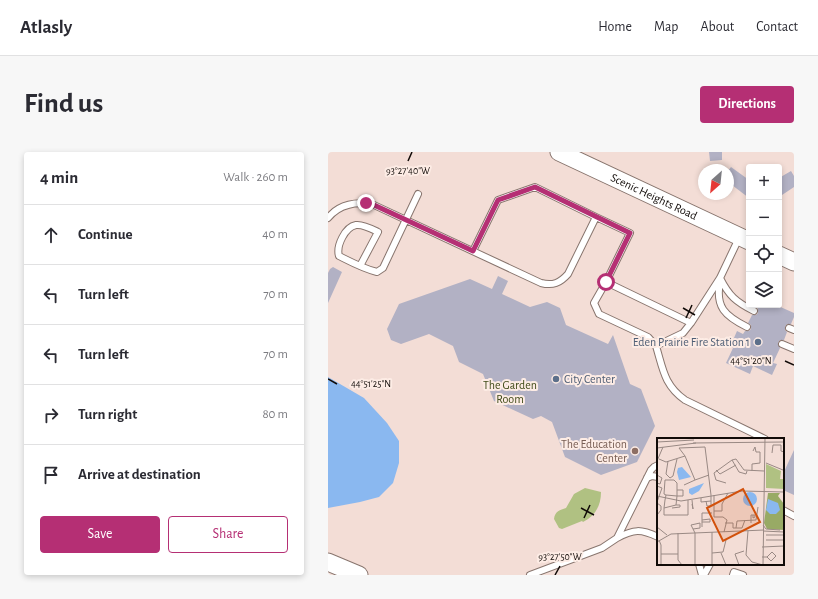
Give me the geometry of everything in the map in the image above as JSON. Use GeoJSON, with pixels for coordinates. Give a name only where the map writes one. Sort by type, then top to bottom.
{"type":"FeatureCollection","features":[{"type":"Feature","properties":{"kind":"street","name":"Scenic Heights Road"},"geometry":{"type":"LineString","coordinates":[[558,152],[744,239]]}},
{"type":"Feature","properties":{"kind":"street"},"geometry":{"type":"LineString","coordinates":[[782,256],[794,262]]}},
{"type":"Feature","properties":{"kind":"street"},"geometry":{"type":"LineString","coordinates":[[328,562],[353,573]]}},
{"type":"Feature","properties":{"kind":"street"},"geometry":{"type":"LineString","coordinates":[[328,567],[353,573]]}},
{"type":"Feature","properties":{"kind":"lane"},"geometry":{"type":"LineString","coordinates":[[473,251],[498,200],[535,187],[630,233],[594,303],[599,314],[648,337],[656,346],[670,387],[677,394],[685,400],[763,438]]}},
{"type":"Feature","properties":{"kind":"lane"},"geometry":{"type":"LineString","coordinates":[[360,266],[378,232],[367,227],[357,225],[347,230],[338,246],[339,256],[369,271],[377,272],[384,268],[418,194]]}},
{"type":"Feature","properties":{"kind":"lane"},"geometry":{"type":"LineString","coordinates":[[328,218],[345,205],[356,202],[374,205],[541,283],[549,285],[556,284],[563,280],[568,274],[596,216]]}},
{"type":"Feature","properties":{"kind":"lane"},"geometry":{"type":"LineString","coordinates":[[656,346],[683,333],[691,323],[744,239]]}},
{"type":"Feature","properties":{"kind":"lane"},"geometry":{"type":"LineString","coordinates":[[720,278],[727,291],[735,301],[754,311]]}},
{"type":"Feature","properties":{"kind":"lane"},"geometry":{"type":"LineString","coordinates":[[720,278],[718,292],[719,303],[726,314],[734,321],[746,327]]}},
{"type":"Feature","properties":{"kind":"lane"},"geometry":{"type":"LineString","coordinates":[[606,282],[691,323]]}},
{"type":"Feature","properties":{"kind":"lane"},"geometry":{"type":"LineString","coordinates":[[782,344],[794,349]]}},
{"type":"Feature","properties":{"kind":"lane"},"geometry":{"type":"LineString","coordinates":[[617,538],[651,470],[657,466]]}},
{"type":"Feature","properties":{"kind":"lane"},"geometry":{"type":"LineString","coordinates":[[647,478],[652,476],[657,477]]}},
{"type":"Feature","properties":{"kind":"lane"},"geometry":{"type":"LineString","coordinates":[[784,511],[794,516]]}},
{"type":"Feature","properties":{"kind":"lane"},"geometry":{"type":"LineString","coordinates":[[530,575],[602,548],[617,538],[630,532],[637,530],[657,538]]}},
{"type":"Feature","properties":{"kind":"lane"},"geometry":{"type":"LineString","coordinates":[[699,565],[703,575]]}},
{"type":"Feature","properties":{"kind":"lane"},"geometry":{"type":"LineString","coordinates":[[703,575],[709,565]]}},
{"type":"Feature","properties":{"kind":"lane"},"geometry":{"type":"LineString","coordinates":[[733,575],[734,572],[743,575]]}},
{"type":"Feature","properties":{"kind":"green space"},"geometry":{"type":"Polygon","coordinates":[[[585,488],[601,492],[600,502],[594,514],[583,522],[582,521],[562,529],[559,528],[554,519],[555,514],[566,508],[574,494],[585,488]]]}},
{"type":"Feature","properties":{"kind":"water"},"geometry":{"type":"Polygon","coordinates":[[[328,377],[364,398],[387,423],[399,441],[399,463],[393,483],[379,497],[328,508],[328,377]]]}},
{"type":"Feature","properties":{"kind":"building"},"geometry":{"type":"Polygon","coordinates":[[[709,152],[722,152],[722,160],[710,161],[709,152]]]}},
{"type":"Feature","properties":{"kind":"building"},"geometry":{"type":"Polygon","coordinates":[[[734,169],[746,178],[746,196],[734,187],[734,169]]]}},
{"type":"Feature","properties":{"kind":"building"},"geometry":{"type":"Polygon","coordinates":[[[791,171],[794,176],[794,187],[782,195],[782,176],[791,171]]]}},
{"type":"Feature","properties":{"kind":"building"},"geometry":{"type":"Polygon","coordinates":[[[333,267],[342,272],[328,303],[328,273],[333,267]]]}},
{"type":"Feature","properties":{"kind":"building","name":"City Center"},"geometry":{"type":"Polygon","coordinates":[[[498,276],[508,281],[502,294],[530,307],[547,302],[560,308],[566,325],[608,344],[613,335],[630,384],[641,389],[655,426],[637,462],[601,475],[565,457],[552,422],[541,416],[533,419],[494,401],[483,374],[459,362],[453,346],[429,334],[401,344],[391,340],[387,329],[399,304],[470,279],[492,289],[498,276]]]}},
{"type":"Feature","properties":{"kind":"building","name":"Eden Prairie Fire Station 1"},"geometry":{"type":"Polygon","coordinates":[[[757,308],[782,308],[794,313],[791,324],[787,324],[785,327],[787,332],[784,340],[780,340],[778,343],[780,348],[773,363],[777,364],[772,375],[753,366],[750,374],[726,363],[733,348],[730,347],[737,331],[743,334],[745,331],[749,331],[751,329],[751,325],[748,323],[752,315],[756,315],[758,313],[757,308]]]}},
{"type":"Feature","properties":{"kind":"building"},"geometry":{"type":"Polygon","coordinates":[[[794,450],[794,495],[784,490],[784,472],[794,450]]]}},
{"type":"Feature","properties":{"kind":"place","name":"Eden Prairie Fire Station 1"},"geometry":{"type":"Point","coordinates":[758,342]}},
{"type":"Feature","properties":{"kind":"place","name":"City Center"},"geometry":{"type":"Point","coordinates":[556,379]}},
{"type":"Feature","properties":{"kind":"place","name":"The Education Center"},"geometry":{"type":"Point","coordinates":[635,451]}},
{"type":"Feature","properties":{"kind":"route"},"geometry":{"type":"LineString","coordinates":[[366,203],[374,205],[473,251],[498,200],[535,187],[630,233],[606,282]]}},
{"type":"Feature","properties":{"kind":"park label","name":"The Garden Room"},"geometry":{"type":"Point","coordinates":[510,392]}}]}
